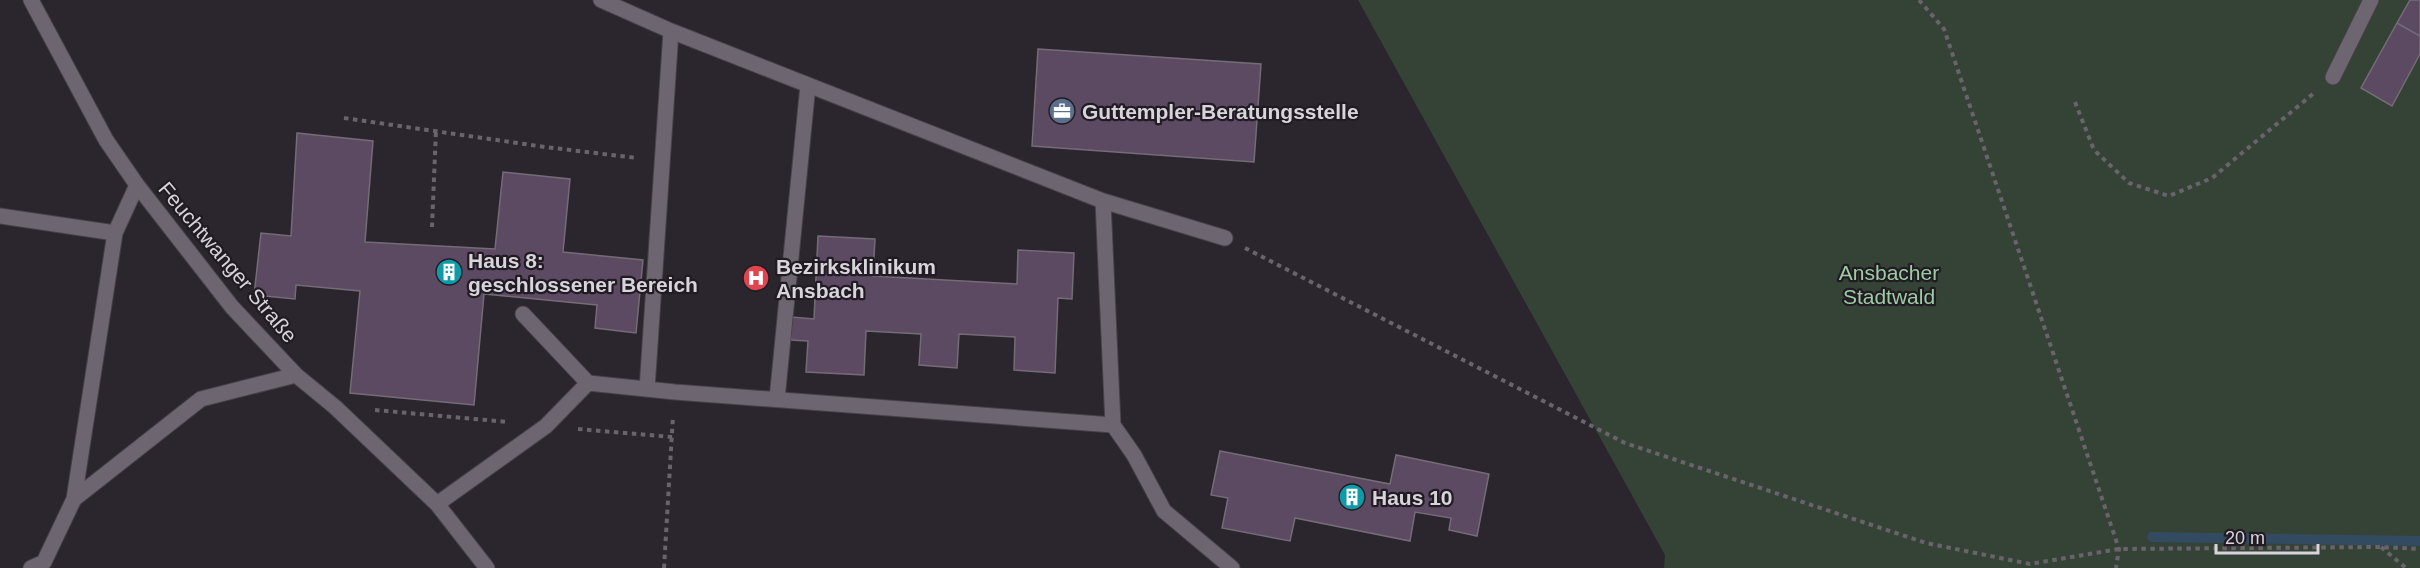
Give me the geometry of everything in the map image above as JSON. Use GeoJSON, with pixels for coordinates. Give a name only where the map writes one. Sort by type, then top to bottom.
{"type":"FeatureCollection","features":[{"type":"Feature","properties":{"kind":"lane","name":"Feuchtwanger Straße"},"geometry":{"type":"LineString","coordinates":[[31,0],[106,140],[136,185],[232,307],[296,375],[335,407],[437,504],[487,568]]}},
{"type":"Feature","properties":{"kind":"lane"},"geometry":{"type":"LineString","coordinates":[[601,0],[671,31],[1103,201],[1225,238]]}},
{"type":"Feature","properties":{"kind":"lane"},"geometry":{"type":"LineString","coordinates":[[2333,77],[2371,0]]}},
{"type":"Feature","properties":{"kind":"lane"},"geometry":{"type":"LineString","coordinates":[[647,389],[671,31]]}},
{"type":"Feature","properties":{"kind":"lane"},"geometry":{"type":"LineString","coordinates":[[777,399],[808,85]]}},
{"type":"Feature","properties":{"kind":"lane"},"geometry":{"type":"LineString","coordinates":[[31,568],[44,562],[74,499],[115,233],[136,185]]}},
{"type":"Feature","properties":{"kind":"lane"},"geometry":{"type":"LineString","coordinates":[[1103,201],[1113,425],[1134,455],[1164,511],[1232,568]]}},
{"type":"Feature","properties":{"kind":"lane"},"geometry":{"type":"LineString","coordinates":[[0,216],[115,233]]}},
{"type":"Feature","properties":{"kind":"lane"},"geometry":{"type":"LineString","coordinates":[[523,314],[588,383],[675,392],[1113,425]]}},
{"type":"Feature","properties":{"kind":"lane"},"geometry":{"type":"LineString","coordinates":[[74,499],[201,399],[296,375]]}},
{"type":"Feature","properties":{"kind":"lane"},"geometry":{"type":"LineString","coordinates":[[437,504],[546,426],[588,383]]}},
{"type":"Feature","properties":{"kind":"path"},"geometry":{"type":"LineString","coordinates":[[1919,0],[1944,29],[2119,549],[2116,568]]}},
{"type":"Feature","properties":{"kind":"path"},"geometry":{"type":"LineString","coordinates":[[2075,102],[2094,150],[2129,183],[2169,196],[2212,178],[2333,77]]}},
{"type":"Feature","properties":{"kind":"path"},"geometry":{"type":"LineString","coordinates":[[344,118],[545,147],[662,161]]}},
{"type":"Feature","properties":{"kind":"path"},"geometry":{"type":"LineString","coordinates":[[432,227],[436,130]]}},
{"type":"Feature","properties":{"kind":"path"},"geometry":{"type":"LineString","coordinates":[[1225,238],[1625,443],[1926,543],[2030,564],[2119,549],[2381,547],[2420,549]]}},
{"type":"Feature","properties":{"kind":"path"},"geometry":{"type":"LineString","coordinates":[[664,568],[675,392]]}},
{"type":"Feature","properties":{"kind":"path"},"geometry":{"type":"LineString","coordinates":[[335,407],[672,437]]}},
{"type":"Feature","properties":{"kind":"path"},"geometry":{"type":"LineString","coordinates":[[2381,547],[2406,568]]}},
{"type":"Feature","properties":{"kind":"green space","name":"Ansbacher Stadtwald"},"geometry":{"type":"Polygon","coordinates":[[[1358,0],[2420,0],[2420,568],[1664,568],[1665,555],[1358,0]]]}},
{"type":"Feature","properties":{"kind":"building"},"geometry":{"type":"Polygon","coordinates":[[[2410,0],[2420,0],[2420,36],[2397,23],[2410,0]]]}},
{"type":"Feature","properties":{"kind":"building"},"geometry":{"type":"Polygon","coordinates":[[[2397,23],[2420,36],[2420,54],[2392,106],[2361,88],[2397,23]]]}},
{"type":"Feature","properties":{"kind":"building"},"geometry":{"type":"Polygon","coordinates":[[[1038,49],[1261,64],[1254,162],[1032,146],[1038,49]]]}},
{"type":"Feature","properties":{"kind":"building","name":"Haus 8: geschlossener Bereich"},"geometry":{"type":"Polygon","coordinates":[[[297,133],[373,141],[365,242],[495,249],[503,172],[570,179],[563,252],[643,260],[636,333],[595,328],[597,305],[484,294],[474,405],[350,393],[360,291],[296,285],[295,299],[254,295],[261,233],[291,236],[297,133]]]}},
{"type":"Feature","properties":{"kind":"building"},"geometry":{"type":"Polygon","coordinates":[[[818,236],[875,239],[873,276],[1017,284],[1018,250],[1074,253],[1072,299],[1058,298],[1055,373],[1014,370],[1015,337],[959,334],[957,368],[919,365],[921,334],[866,331],[864,375],[806,372],[808,341],[791,340],[792,317],[814,319],[818,236]]]}},
{"type":"Feature","properties":{"kind":"building","name":"Haus 10"},"geometry":{"type":"Polygon","coordinates":[[[1220,451],[1390,484],[1396,455],[1489,474],[1477,536],[1449,530],[1451,518],[1415,512],[1410,541],[1295,518],[1290,541],[1222,528],[1228,498],[1211,495],[1220,451]]]}},
{"type":"Feature","properties":{"kind":"waterway"},"geometry":{"type":"LineString","coordinates":[[2152,537],[2420,541]]}},
{"type":"Feature","properties":{"kind":"place","name":"Guttempler-Beratungsstelle"},"geometry":{"type":"Point","coordinates":[1062,111]}},
{"type":"Feature","properties":{"kind":"place","name":"Haus 8: geschlossener Bereich"},"geometry":{"type":"Point","coordinates":[449,272]}},
{"type":"Feature","properties":{"kind":"place","name":"Bezirksklinikum Ansbach"},"geometry":{"type":"Point","coordinates":[756,278]}},
{"type":"Feature","properties":{"kind":"place","name":"Haus 10"},"geometry":{"type":"Point","coordinates":[1352,497]}}]}
